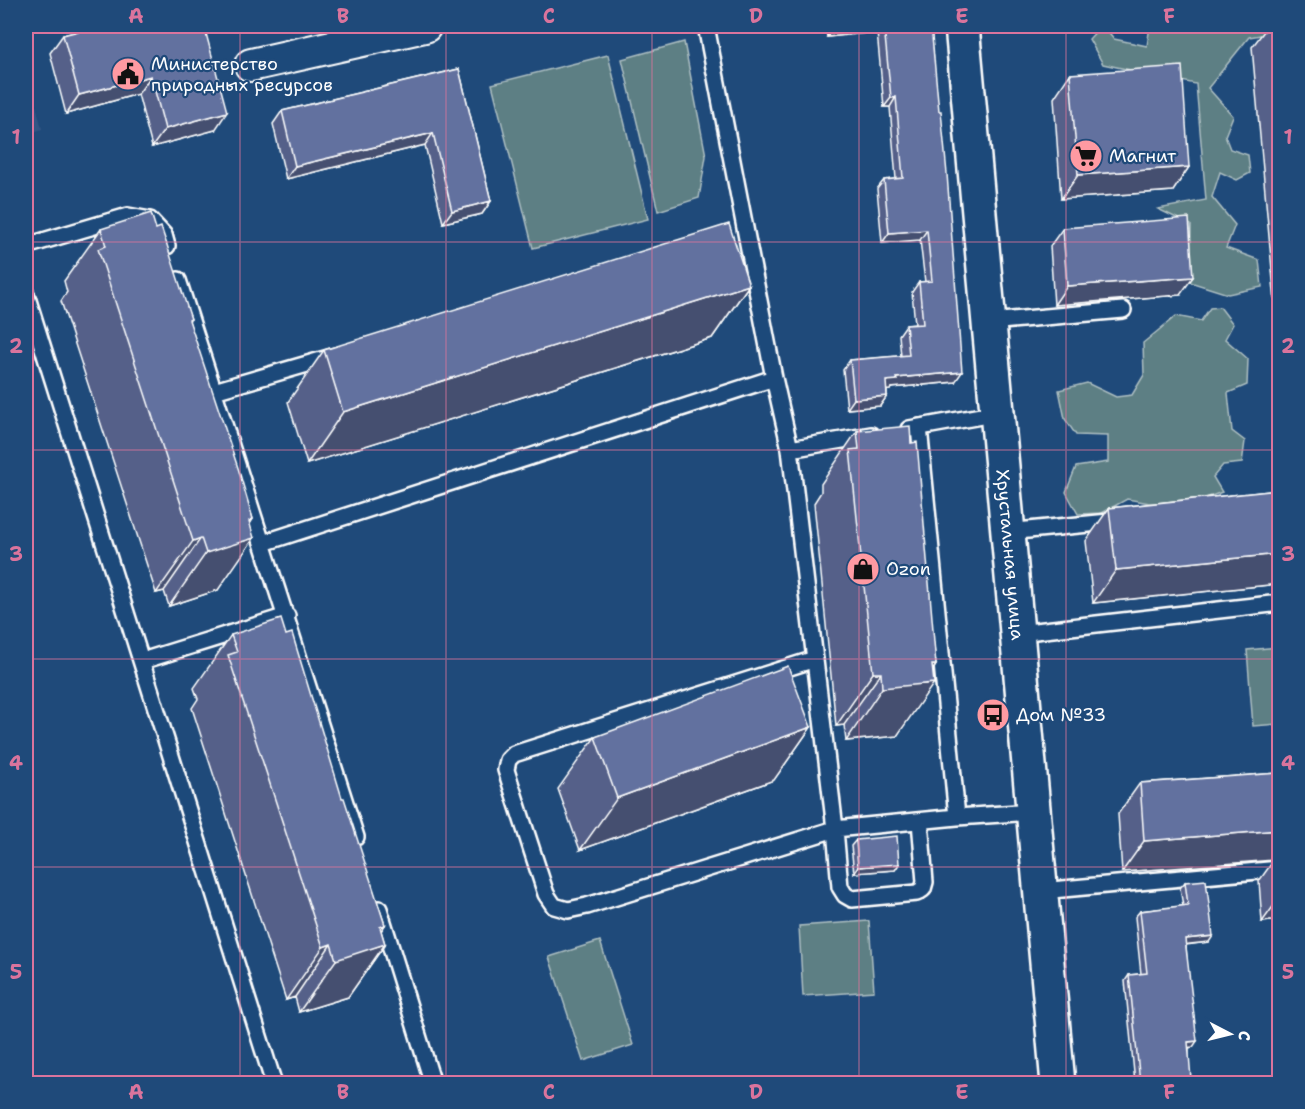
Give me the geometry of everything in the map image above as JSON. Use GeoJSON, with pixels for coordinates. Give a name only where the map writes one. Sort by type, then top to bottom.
{"type":"FeatureCollection","features":[{"type":"Feature","properties":{"kind":"main road","name":"Хрустальная улица"},"geometry":{"type":"LineString","coordinates":[[962,26],[1058,1083]]}},
{"type":"Feature","properties":{"kind":"street"},"geometry":{"type":"LineString","coordinates":[[251,65],[425,26]]}},
{"type":"Feature","properties":{"kind":"lane"},"geometry":{"type":"LineString","coordinates":[[706,26],[742,239],[790,449],[840,887],[845,895],[852,899],[917,893],[923,889],[926,882],[920,821]]}},
{"type":"Feature","properties":{"kind":"lane"},"geometry":{"type":"LineString","coordinates":[[26,246],[128,216],[150,220],[164,235],[362,856]]}},
{"type":"Feature","properties":{"kind":"lane"},"geometry":{"type":"LineString","coordinates":[[26,294],[274,1083]]}},
{"type":"Feature","properties":{"kind":"lane"},"geometry":{"type":"LineString","coordinates":[[990,322],[1123,310]]}},
{"type":"Feature","properties":{"kind":"lane"},"geometry":{"type":"LineString","coordinates":[[214,391],[350,352]]}},
{"type":"Feature","properties":{"kind":"lane"},"geometry":{"type":"LineString","coordinates":[[263,543],[774,378]]}},
{"type":"Feature","properties":{"kind":"lane"},"geometry":{"type":"LineString","coordinates":[[790,449],[998,413]]}},
{"type":"Feature","properties":{"kind":"lane"},"geometry":{"type":"LineString","coordinates":[[919,427],[957,817]]}},
{"type":"Feature","properties":{"kind":"lane"},"geometry":{"type":"LineString","coordinates":[[1008,531],[1130,520]]}},
{"type":"Feature","properties":{"kind":"lane"},"geometry":{"type":"LineString","coordinates":[[1018,633],[1280,603]]}},
{"type":"Feature","properties":{"kind":"lane"},"geometry":{"type":"LineString","coordinates":[[141,661],[287,616]]}},
{"type":"Feature","properties":{"kind":"lane"},"geometry":{"type":"LineString","coordinates":[[815,659],[514,754],[508,760],[507,770],[546,894],[554,906],[568,910],[587,906],[835,829],[1034,812]]}},
{"type":"Feature","properties":{"kind":"lane"},"geometry":{"type":"LineString","coordinates":[[1041,891],[1280,869]]}},
{"type":"Feature","properties":{"kind":"lane"},"geometry":{"type":"LineString","coordinates":[[373,891],[433,1083]]}},
{"type":"Feature","properties":{"kind":"shaded area"},"geometry":{"type":"Polygon","coordinates":[[[26,66],[42,129],[26,134],[26,66]]]}},
{"type":"Feature","properties":{"kind":"green space"},"geometry":{"type":"Polygon","coordinates":[[[1101,26],[1104,26],[1114,39],[1147,46],[1150,26],[1279,26],[1279,32],[1249,37],[1208,88],[1233,116],[1225,136],[1230,149],[1248,155],[1250,173],[1237,180],[1220,172],[1212,197],[1235,225],[1226,248],[1259,260],[1262,287],[1228,294],[1190,282],[1191,225],[1158,209],[1206,200],[1196,84],[1103,64],[1089,39],[1101,26]]]}},
{"type":"Feature","properties":{"kind":"green space"},"geometry":{"type":"Polygon","coordinates":[[[684,42],[706,156],[699,198],[658,211],[622,59],[684,42]]]}},
{"type":"Feature","properties":{"kind":"green space"},"geometry":{"type":"Polygon","coordinates":[[[608,55],[648,219],[533,248],[492,84],[608,55]]]}},
{"type":"Feature","properties":{"kind":"green space"},"geometry":{"type":"Polygon","coordinates":[[[1220,307],[1233,324],[1225,339],[1248,359],[1247,385],[1228,393],[1232,431],[1245,441],[1242,463],[1223,465],[1213,477],[1222,492],[1179,508],[1127,499],[1102,513],[1078,514],[1066,492],[1076,467],[1108,462],[1108,436],[1076,435],[1065,419],[1059,390],[1087,383],[1116,397],[1132,395],[1144,375],[1143,343],[1176,316],[1201,321],[1210,308],[1220,307]]]}},
{"type":"Feature","properties":{"kind":"green space"},"geometry":{"type":"Polygon","coordinates":[[[1279,647],[1279,724],[1253,726],[1247,650],[1279,647]]]}},
{"type":"Feature","properties":{"kind":"green space"},"geometry":{"type":"Polygon","coordinates":[[[869,921],[874,991],[803,996],[799,926],[869,921]]]}},
{"type":"Feature","properties":{"kind":"green space"},"geometry":{"type":"Polygon","coordinates":[[[600,941],[633,1045],[583,1061],[549,957],[600,941]]]}},
{"type":"Feature","properties":{"kind":"building","name":"Министерство природных ресурсов"},"geometry":{"type":"Polygon","coordinates":[[[98,26],[204,26],[227,112],[165,129],[151,76],[79,95],[63,35],[98,26]]]}},
{"type":"Feature","properties":{"kind":"building"},"geometry":{"type":"Polygon","coordinates":[[[884,26],[931,26],[947,174],[962,372],[896,378],[897,380],[886,381],[887,396],[854,399],[850,360],[909,355],[906,325],[923,324],[919,282],[932,281],[927,230],[889,233],[884,180],[903,178],[896,97],[891,98],[884,26]]]}},
{"type":"Feature","properties":{"kind":"building"},"geometry":{"type":"Polygon","coordinates":[[[1276,26],[1280,26],[1280,60],[1276,26]]]}},
{"type":"Feature","properties":{"kind":"building"},"geometry":{"type":"Polygon","coordinates":[[[1182,66],[1189,167],[1078,175],[1070,74],[1182,66]]]}},
{"type":"Feature","properties":{"kind":"building"},"geometry":{"type":"Polygon","coordinates":[[[459,69],[491,201],[452,211],[433,133],[295,166],[282,111],[459,69]]]}},
{"type":"Feature","properties":{"kind":"building"},"geometry":{"type":"Polygon","coordinates":[[[151,213],[156,229],[161,227],[167,245],[253,519],[249,521],[254,538],[206,553],[201,538],[193,541],[98,249],[106,246],[101,229],[151,213]]]}},
{"type":"Feature","properties":{"kind":"building"},"geometry":{"type":"Polygon","coordinates":[[[1189,218],[1193,277],[1067,286],[1063,228],[1189,218]]]}},
{"type":"Feature","properties":{"kind":"building"},"geometry":{"type":"Polygon","coordinates":[[[729,224],[749,285],[343,412],[324,350],[729,224]]]}},
{"type":"Feature","properties":{"kind":"building"},"geometry":{"type":"Polygon","coordinates":[[[910,426],[911,443],[917,442],[936,665],[932,665],[934,683],[882,688],[881,673],[873,673],[850,450],[859,449],[857,431],[910,426]]]}},
{"type":"Feature","properties":{"kind":"building"},"geometry":{"type":"Polygon","coordinates":[[[1280,490],[1280,554],[1116,570],[1109,508],[1280,490]]]}},
{"type":"Feature","properties":{"kind":"building"},"geometry":{"type":"Polygon","coordinates":[[[281,619],[286,635],[292,633],[342,798],[344,798],[385,925],[380,927],[385,944],[336,960],[331,944],[323,947],[228,655],[237,652],[231,635],[281,619]]]}},
{"type":"Feature","properties":{"kind":"building"},"geometry":{"type":"Polygon","coordinates":[[[788,666],[811,727],[617,798],[595,737],[788,666]]]}},
{"type":"Feature","properties":{"kind":"building"},"geometry":{"type":"Polygon","coordinates":[[[1280,773],[1280,830],[1144,841],[1140,783],[1280,773]]]}},
{"type":"Feature","properties":{"kind":"building"},"geometry":{"type":"Polygon","coordinates":[[[897,836],[899,864],[858,867],[856,840],[897,836]]]}},
{"type":"Feature","properties":{"kind":"building"},"geometry":{"type":"Polygon","coordinates":[[[1206,880],[1213,936],[1185,939],[1197,1041],[1188,1042],[1191,1079],[1140,1083],[1129,975],[1147,973],[1140,911],[1188,905],[1185,882],[1206,880]]]}},
{"type":"Feature","properties":{"kind":"place","name":"Министерство природных ресурсов"},"geometry":{"type":"Point","coordinates":[128,74]}},
{"type":"Feature","properties":{"kind":"place","name":"Магнит"},"geometry":{"type":"Point","coordinates":[1086,156]}},
{"type":"Feature","properties":{"kind":"place","name":"Ozon"},"geometry":{"type":"Point","coordinates":[863,569]}},
{"type":"Feature","properties":{"kind":"place","name":"Дом №33"},"geometry":{"type":"Point","coordinates":[993,715]}}]}
